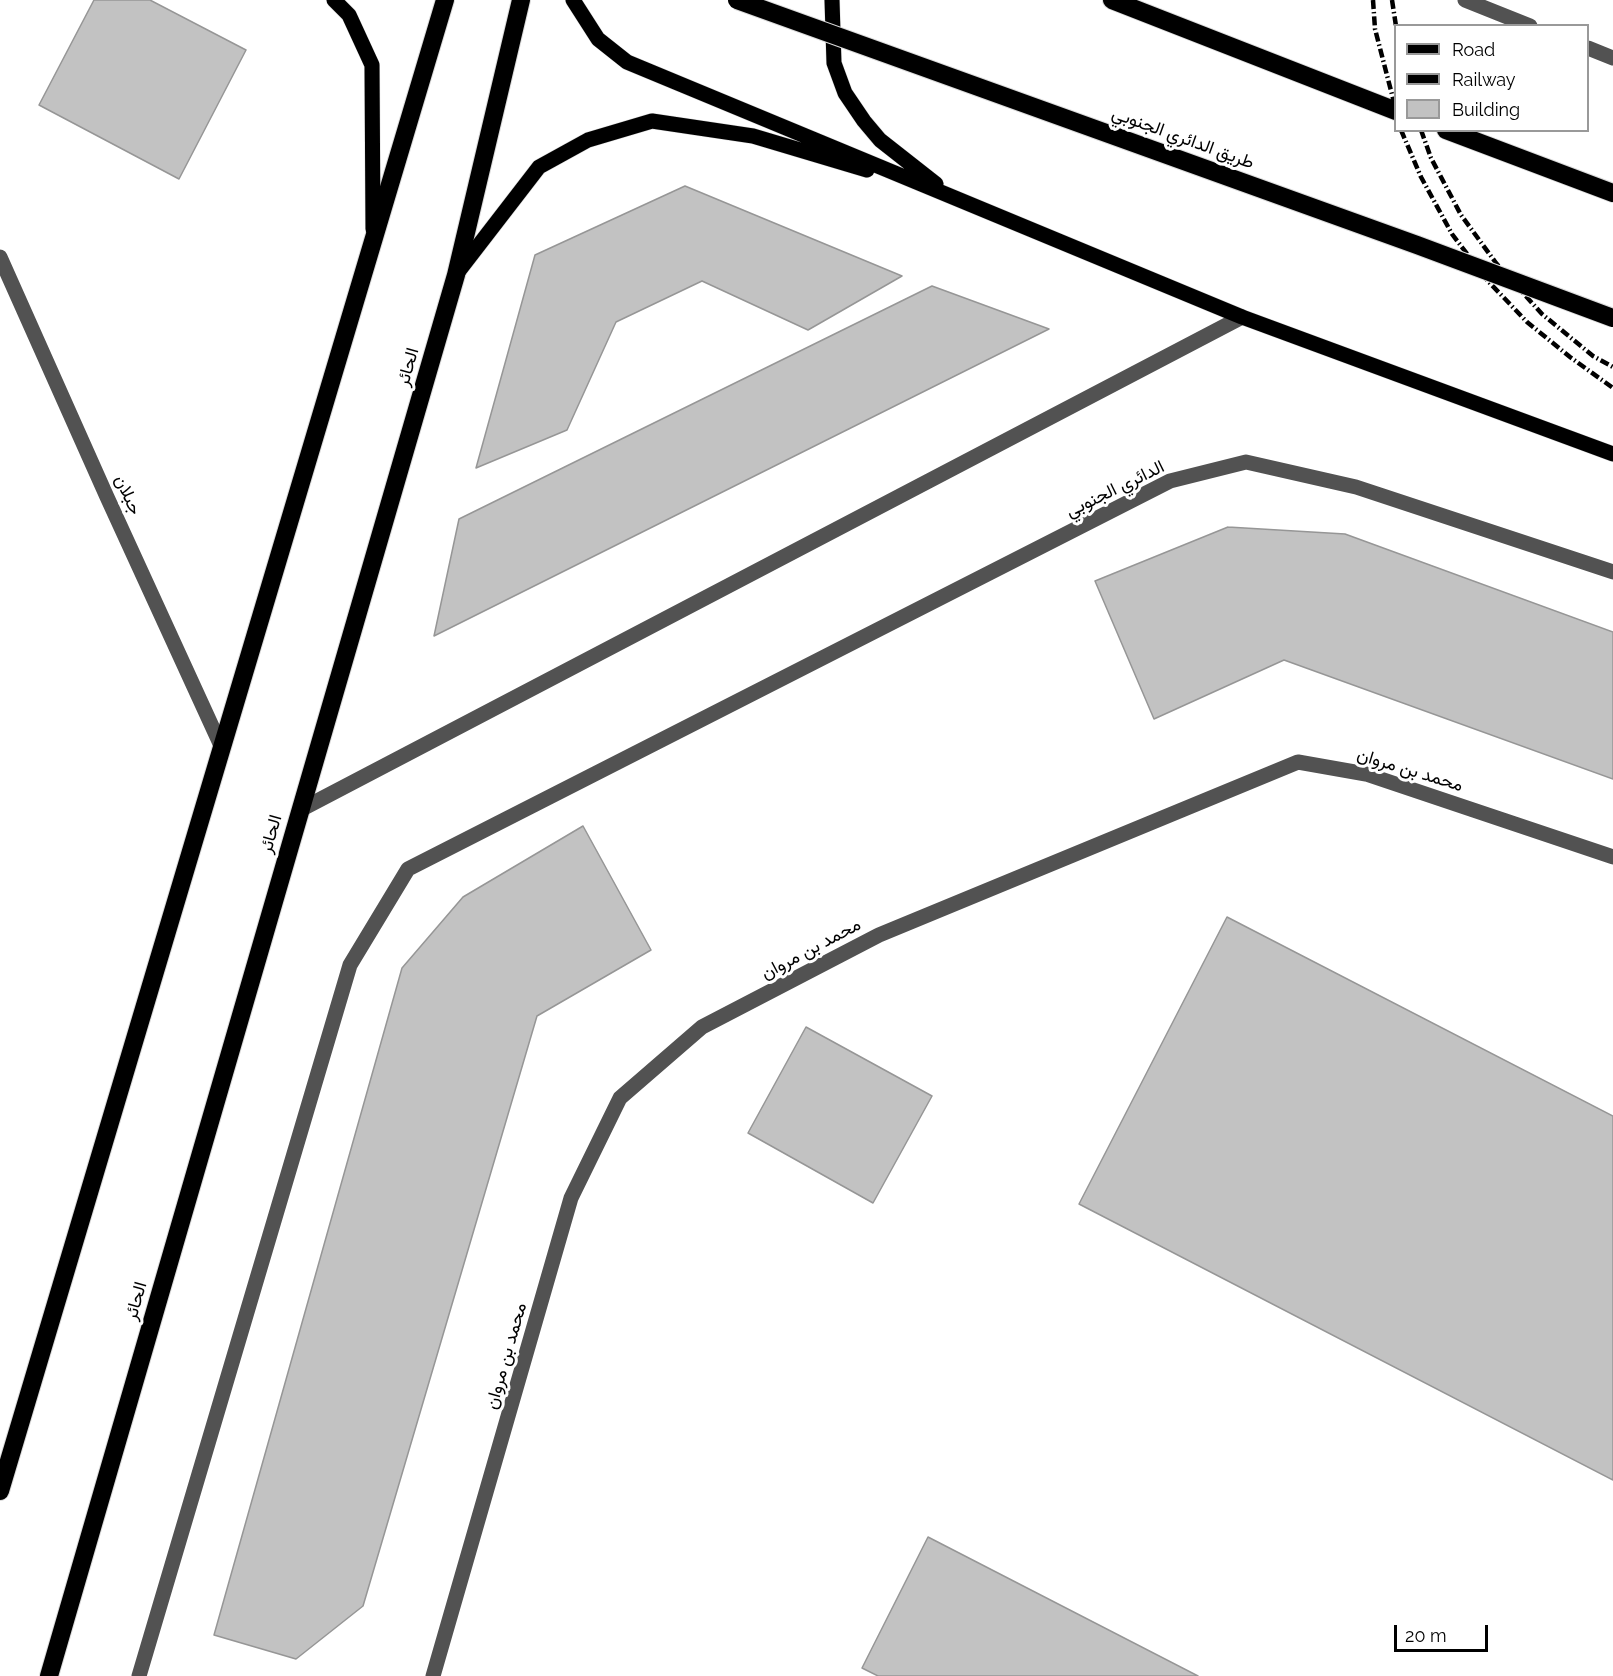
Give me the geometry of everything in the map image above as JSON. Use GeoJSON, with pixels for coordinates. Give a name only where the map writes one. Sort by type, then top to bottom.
{"type":"FeatureCollection","features":[{"type":"Feature","properties":{"kind":"highway"},"geometry":{"type":"LineString","coordinates":[[0,1491],[445,0]]}},
{"type":"Feature","properties":{"kind":"highway","name":"الحائر"},"geometry":{"type":"LineString","coordinates":[[49,1676],[456,275],[521,0]]}},
{"type":"Feature","properties":{"kind":"highway","name":"طريق الدائري الجنوبي"},"geometry":{"type":"LineString","coordinates":[[737,0],[1613,318]]}},
{"type":"Feature","properties":{"kind":"highway"},"geometry":{"type":"LineString","coordinates":[[1112,0],[1394,111]]}},
{"type":"Feature","properties":{"kind":"highway"},"geometry":{"type":"LineString","coordinates":[[1451,132],[1613,193]]}},
{"type":"Feature","properties":{"kind":"main road"},"geometry":{"type":"LineString","coordinates":[[334,0],[349,15],[372,65],[373,241]]}},
{"type":"Feature","properties":{"kind":"main road"},"geometry":{"type":"LineString","coordinates":[[573,0],[598,39],[627,62],[1242,317],[1613,454]]}},
{"type":"Feature","properties":{"kind":"main road"},"geometry":{"type":"LineString","coordinates":[[832,0],[834,63],[846,93],[864,122],[880,140],[950,195]]}},
{"type":"Feature","properties":{"kind":"main road"},"geometry":{"type":"LineString","coordinates":[[456,275],[539,167],[588,140],[652,121],[753,136],[950,195]]}},
{"type":"Feature","properties":{"kind":"street"},"geometry":{"type":"LineString","coordinates":[[1465,0],[1525,24]]}},
{"type":"Feature","properties":{"kind":"street"},"geometry":{"type":"LineString","coordinates":[[1589,49],[1613,58]]}},
{"type":"Feature","properties":{"kind":"street","name":"جبلان"},"geometry":{"type":"LineString","coordinates":[[0,257],[3,274],[222,748]]}},
{"type":"Feature","properties":{"kind":"street"},"geometry":{"type":"LineString","coordinates":[[300,810],[1242,317]]}},
{"type":"Feature","properties":{"kind":"street","name":"الدائري الجنوبي"},"geometry":{"type":"LineString","coordinates":[[139,1676],[350,965],[408,869],[1170,482],[1246,462],[1356,487],[1613,572]]}},
{"type":"Feature","properties":{"kind":"street","name":"محمد بن مروان"},"geometry":{"type":"LineString","coordinates":[[433,1676],[572,1198],[620,1098],[702,1027],[879,935],[1298,762],[1366,774],[1613,857]]}},
{"type":"Feature","properties":{"kind":"building"},"geometry":{"type":"Polygon","coordinates":[[[94,0],[150,0],[246,50],[179,179],[39,105],[94,0]]]}},
{"type":"Feature","properties":{"kind":"building"},"geometry":{"type":"Polygon","coordinates":[[[685,186],[902,276],[808,330],[702,281],[616,322],[567,430],[476,468],[535,255],[685,186]]]}},
{"type":"Feature","properties":{"kind":"building"},"geometry":{"type":"Polygon","coordinates":[[[932,286],[1049,329],[434,636],[459,519],[932,286]]]}},
{"type":"Feature","properties":{"kind":"building"},"geometry":{"type":"Polygon","coordinates":[[[1228,527],[1345,534],[1613,632],[1613,779],[1284,660],[1154,719],[1095,581],[1228,527]]]}},
{"type":"Feature","properties":{"kind":"building"},"geometry":{"type":"Polygon","coordinates":[[[583,826],[651,950],[537,1016],[363,1606],[296,1659],[214,1635],[402,968],[463,897],[583,826]]]}},
{"type":"Feature","properties":{"kind":"building"},"geometry":{"type":"Polygon","coordinates":[[[1227,917],[1613,1116],[1613,1480],[1079,1204],[1227,917]]]}},
{"type":"Feature","properties":{"kind":"building"},"geometry":{"type":"Polygon","coordinates":[[[806,1027],[932,1096],[873,1203],[748,1133],[806,1027]]]}},
{"type":"Feature","properties":{"kind":"building"},"geometry":{"type":"Polygon","coordinates":[[[928,1537],[1198,1676],[878,1676],[862,1668],[928,1537]]]}},
{"type":"Feature","properties":{"kind":"railway"},"geometry":{"type":"LineString","coordinates":[[1373,0],[1375,29],[1394,102]]}},
{"type":"Feature","properties":{"kind":"railway"},"geometry":{"type":"LineString","coordinates":[[1392,0],[1396,24]]}},
{"type":"Feature","properties":{"kind":"railway"},"geometry":{"type":"LineString","coordinates":[[1402,132],[1421,177],[1452,234],[1486,279],[1527,322],[1613,388]]}},
{"type":"Feature","properties":{"kind":"railway"},"geometry":{"type":"LineString","coordinates":[[1422,132],[1431,158],[1461,215],[1496,263],[1542,314],[1593,356],[1613,367]]}}]}
